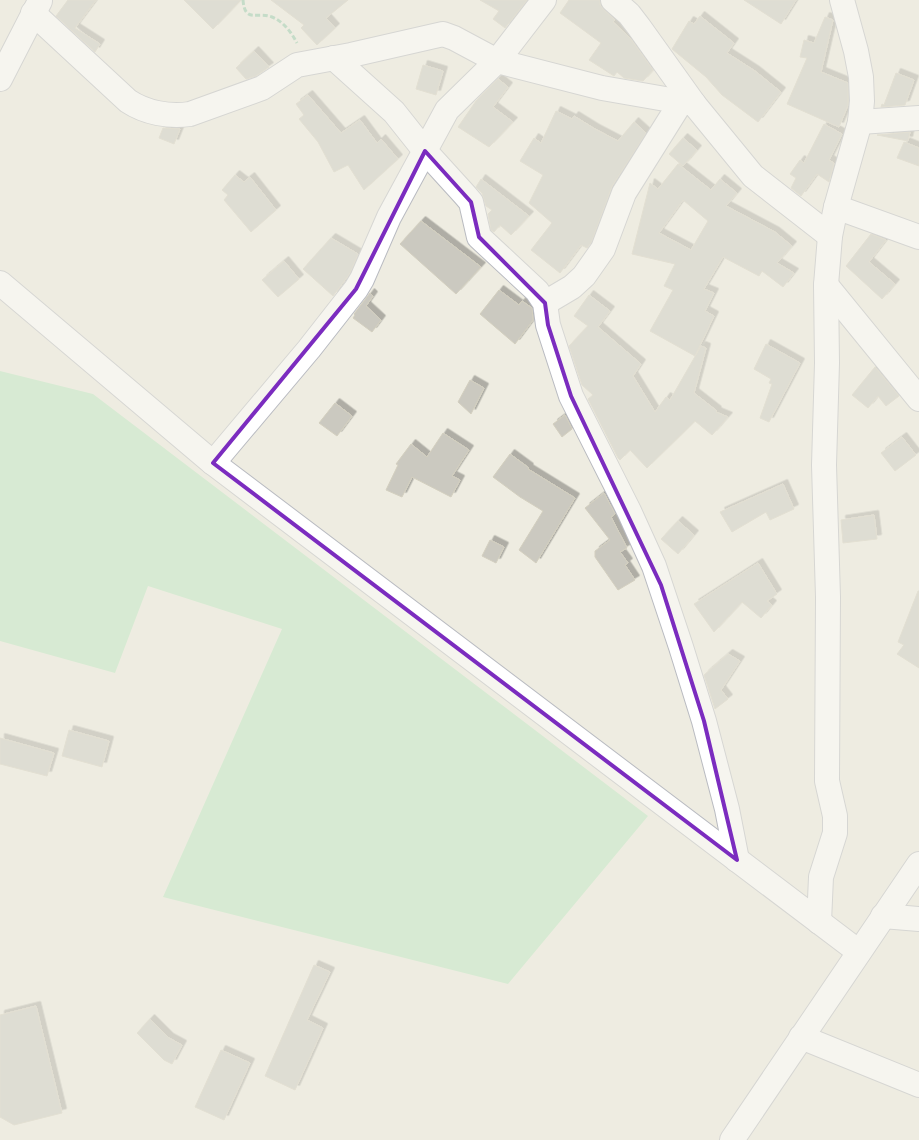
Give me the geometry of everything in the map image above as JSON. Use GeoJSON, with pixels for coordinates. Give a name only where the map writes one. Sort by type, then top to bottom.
{"type":"FeatureCollection","features":[{"type":"Feature","properties":{"kind":"street"},"geometry":{"type":"LineString","coordinates":[[213,463],[310,349],[356,289],[389,217],[447,110],[497,60],[544,0]]}},
{"type":"Feature","properties":{"kind":"street"},"geometry":{"type":"LineString","coordinates":[[613,0],[629,14],[639,27],[688,103],[753,176],[830,236]]}},
{"type":"Feature","properties":{"kind":"street"},"geometry":{"type":"LineString","coordinates":[[819,922],[821,877],[835,824],[827,781],[828,598],[824,465],[827,364],[826,285],[830,236],[836,207],[860,122],[862,101],[861,77],[856,51],[842,0]]}},
{"type":"Feature","properties":{"kind":"street"},"geometry":{"type":"LineString","coordinates":[[0,79],[37,6],[128,101],[140,109],[179,116],[190,114],[262,88],[288,70],[308,62],[443,34],[497,60],[602,88],[688,103]]}},
{"type":"Feature","properties":{"kind":"street"},"geometry":{"type":"LineString","coordinates":[[334,58],[389,107],[470,202],[479,237],[537,291],[545,302],[548,325],[579,414],[629,511],[661,585],[704,721],[727,809],[737,860]]}},
{"type":"Feature","properties":{"kind":"street"},"geometry":{"type":"LineString","coordinates":[[545,302],[572,287],[596,261],[608,238],[624,193],[688,103]]}},
{"type":"Feature","properties":{"kind":"street"},"geometry":{"type":"LineString","coordinates":[[860,122],[919,118]]}},
{"type":"Feature","properties":{"kind":"street"},"geometry":{"type":"LineString","coordinates":[[836,207],[919,237]]}},
{"type":"Feature","properties":{"kind":"street"},"geometry":{"type":"LineString","coordinates":[[0,283],[213,463],[859,952]]}},
{"type":"Feature","properties":{"kind":"street"},"geometry":{"type":"LineString","coordinates":[[826,285],[919,399]]}},
{"type":"Feature","properties":{"kind":"street"},"geometry":{"type":"LineString","coordinates":[[732,1140],[919,864]]}},
{"type":"Feature","properties":{"kind":"street"},"geometry":{"type":"LineString","coordinates":[[882,916],[919,919]]}},
{"type":"Feature","properties":{"kind":"street"},"geometry":{"type":"LineString","coordinates":[[802,1037],[919,1085]]}},
{"type":"Feature","properties":{"kind":"path"},"geometry":{"type":"LineString","coordinates":[[243,0],[246,13],[271,16],[281,22],[290,31],[308,62]]}},
{"type":"Feature","properties":{"kind":"highlighted area"},"geometry":{"type":"Polygon","coordinates":[[[425,151],[471,202],[479,237],[545,303],[548,325],[571,396],[661,585],[704,721],[737,860],[213,463],[356,289],[425,151]]]}},
{"type":"Feature","properties":{"kind":"green space"},"geometry":{"type":"Polygon","coordinates":[[[0,371],[93,394],[648,816],[508,984],[163,897],[282,629],[148,586],[115,673],[0,641],[0,371]]]}},
{"type":"Feature","properties":{"kind":"building"},"geometry":{"type":"Polygon","coordinates":[[[68,0],[96,0],[75,28],[100,44],[95,52],[56,16],[68,0]]]}},
{"type":"Feature","properties":{"kind":"building"},"geometry":{"type":"Polygon","coordinates":[[[184,0],[241,0],[213,29],[184,0]]]}},
{"type":"Feature","properties":{"kind":"building"},"geometry":{"type":"Polygon","coordinates":[[[271,0],[348,0],[326,18],[335,28],[317,45],[301,28],[304,25],[271,0]]]}},
{"type":"Feature","properties":{"kind":"building"},"geometry":{"type":"Polygon","coordinates":[[[480,0],[527,0],[505,28],[493,19],[499,11],[480,0]]]}},
{"type":"Feature","properties":{"kind":"building"},"geometry":{"type":"Polygon","coordinates":[[[569,0],[600,0],[600,5],[615,20],[613,22],[630,38],[653,70],[643,81],[624,78],[617,72],[614,76],[589,60],[601,43],[560,13],[569,0]]]}},
{"type":"Feature","properties":{"kind":"building"},"geometry":{"type":"Polygon","coordinates":[[[744,0],[796,0],[781,24],[744,0]]]}},
{"type":"Feature","properties":{"kind":"building"},"geometry":{"type":"Polygon","coordinates":[[[700,16],[734,43],[727,53],[755,71],[781,92],[758,122],[722,95],[706,77],[672,49],[689,21],[694,24],[700,16]]]}},
{"type":"Feature","properties":{"kind":"building"},"geometry":{"type":"Polygon","coordinates":[[[825,17],[833,20],[821,72],[848,83],[848,105],[839,127],[787,104],[807,58],[800,57],[804,40],[814,43],[825,17]]]}},
{"type":"Feature","properties":{"kind":"building"},"geometry":{"type":"Polygon","coordinates":[[[254,51],[269,67],[256,76],[246,79],[236,68],[254,51]]]}},
{"type":"Feature","properties":{"kind":"building"},"geometry":{"type":"Polygon","coordinates":[[[423,65],[443,71],[436,95],[416,89],[423,65]]]}},
{"type":"Feature","properties":{"kind":"building"},"geometry":{"type":"Polygon","coordinates":[[[896,73],[914,80],[905,105],[881,107],[882,104],[884,105],[896,73]]]}},
{"type":"Feature","properties":{"kind":"building"},"geometry":{"type":"Polygon","coordinates":[[[498,79],[508,87],[493,107],[513,122],[489,147],[458,127],[476,101],[498,79]]]}},
{"type":"Feature","properties":{"kind":"building"},"geometry":{"type":"Polygon","coordinates":[[[308,95],[341,133],[360,120],[377,143],[381,139],[398,159],[364,190],[348,165],[334,172],[318,142],[299,119],[304,115],[296,104],[308,95]]]}},
{"type":"Feature","properties":{"kind":"building"},"geometry":{"type":"Polygon","coordinates":[[[556,111],[572,119],[574,116],[618,141],[634,122],[646,133],[612,186],[591,243],[587,248],[581,245],[560,273],[531,250],[552,223],[529,203],[543,175],[520,161],[534,138],[541,143],[556,111]]]}},
{"type":"Feature","properties":{"kind":"building"},"geometry":{"type":"Polygon","coordinates":[[[824,124],[842,134],[829,160],[834,163],[829,182],[817,174],[801,196],[791,188],[796,178],[790,174],[800,160],[804,163],[824,124]]]}},
{"type":"Feature","properties":{"kind":"building"},"geometry":{"type":"Polygon","coordinates":[[[163,128],[180,129],[174,144],[159,138],[163,128]]]}},
{"type":"Feature","properties":{"kind":"building"},"geometry":{"type":"Polygon","coordinates":[[[910,132],[908,141],[877,135],[910,132]]]}},
{"type":"Feature","properties":{"kind":"building"},"geometry":{"type":"Polygon","coordinates":[[[683,138],[697,150],[683,166],[669,154],[683,138]]]}},
{"type":"Feature","properties":{"kind":"building"},"geometry":{"type":"Polygon","coordinates":[[[904,142],[919,148],[919,166],[897,158],[904,142]]]}},
{"type":"Feature","properties":{"kind":"building"},"geometry":{"type":"Polygon","coordinates":[[[678,164],[711,190],[720,179],[737,193],[726,206],[775,232],[792,246],[777,263],[794,273],[783,287],[762,271],[759,276],[723,257],[704,289],[714,293],[705,311],[714,316],[695,356],[650,331],[673,290],[664,286],[675,264],[632,254],[650,183],[658,189],[678,164]],[[683,200],[659,233],[691,250],[708,221],[683,200]]]}},
{"type":"Feature","properties":{"kind":"building"},"geometry":{"type":"Polygon","coordinates":[[[235,175],[244,182],[250,177],[276,210],[251,232],[224,200],[228,195],[222,190],[235,175]]]}},
{"type":"Feature","properties":{"kind":"building"},"geometry":{"type":"Polygon","coordinates":[[[481,179],[529,216],[511,235],[500,225],[494,232],[491,230],[488,214],[492,210],[486,206],[482,193],[476,187],[481,179]]]}},
{"type":"Feature","properties":{"kind":"building"},"geometry":{"type":"Polygon","coordinates":[[[421,221],[481,267],[456,294],[400,244],[421,221]]]}},
{"type":"Feature","properties":{"kind":"building"},"geometry":{"type":"Polygon","coordinates":[[[871,234],[886,240],[869,262],[895,284],[882,299],[846,266],[871,234]]]}},
{"type":"Feature","properties":{"kind":"building"},"geometry":{"type":"Polygon","coordinates":[[[331,238],[358,254],[350,273],[333,296],[303,269],[331,238]]]}},
{"type":"Feature","properties":{"kind":"building"},"geometry":{"type":"Polygon","coordinates":[[[284,261],[299,279],[278,297],[262,280],[284,261]]]}},
{"type":"Feature","properties":{"kind":"building"},"geometry":{"type":"Polygon","coordinates":[[[499,290],[519,305],[522,301],[532,308],[533,320],[515,344],[480,314],[499,290]]]}},
{"type":"Feature","properties":{"kind":"building"},"geometry":{"type":"Polygon","coordinates":[[[370,293],[373,296],[366,306],[381,320],[372,332],[353,318],[370,293]]]}},
{"type":"Feature","properties":{"kind":"building"},"geometry":{"type":"Polygon","coordinates":[[[589,295],[610,311],[598,327],[641,364],[633,376],[655,412],[666,397],[670,400],[701,346],[706,348],[694,393],[716,412],[728,417],[712,435],[695,421],[647,468],[630,450],[620,460],[618,458],[588,399],[593,395],[582,385],[569,346],[588,326],[574,316],[589,295]]]}},
{"type":"Feature","properties":{"kind":"building"},"geometry":{"type":"Polygon","coordinates":[[[766,344],[800,363],[769,422],[760,418],[772,384],[769,383],[771,379],[754,369],[766,344]]]}},
{"type":"Feature","properties":{"kind":"building"},"geometry":{"type":"Polygon","coordinates":[[[875,367],[899,396],[886,406],[878,396],[868,408],[852,395],[875,367]]]}},
{"type":"Feature","properties":{"kind":"building"},"geometry":{"type":"Polygon","coordinates":[[[470,380],[484,388],[471,414],[458,402],[470,380]]]}},
{"type":"Feature","properties":{"kind":"building"},"geometry":{"type":"Polygon","coordinates":[[[335,403],[352,416],[337,436],[319,423],[335,403]]]}},
{"type":"Feature","properties":{"kind":"building"},"geometry":{"type":"Polygon","coordinates":[[[565,415],[572,429],[562,437],[553,424],[565,415]]]}},
{"type":"Feature","properties":{"kind":"building"},"geometry":{"type":"Polygon","coordinates":[[[443,433],[469,450],[452,476],[460,480],[451,497],[412,477],[402,497],[386,490],[398,465],[396,464],[411,444],[427,457],[443,433]]]}},
{"type":"Feature","properties":{"kind":"building"},"geometry":{"type":"Polygon","coordinates":[[[902,437],[916,455],[895,471],[881,453],[902,437]]]}},
{"type":"Feature","properties":{"kind":"building"},"geometry":{"type":"Polygon","coordinates":[[[510,454],[528,469],[575,498],[536,563],[519,550],[543,511],[493,477],[510,454]]]}},
{"type":"Feature","properties":{"kind":"building"},"geometry":{"type":"Polygon","coordinates":[[[783,484],[794,509],[770,520],[766,512],[732,532],[720,512],[783,484]]]}},
{"type":"Feature","properties":{"kind":"building"},"geometry":{"type":"Polygon","coordinates":[[[604,493],[615,514],[611,517],[627,548],[620,552],[628,563],[625,565],[635,580],[618,590],[595,557],[595,551],[610,540],[585,508],[604,493]]]}},
{"type":"Feature","properties":{"kind":"building"},"geometry":{"type":"Polygon","coordinates":[[[874,515],[877,539],[843,543],[841,520],[874,515]]]}},
{"type":"Feature","properties":{"kind":"building"},"geometry":{"type":"Polygon","coordinates":[[[678,521],[694,535],[678,554],[661,539],[678,521]]]}},
{"type":"Feature","properties":{"kind":"building"},"geometry":{"type":"Polygon","coordinates":[[[490,540],[504,547],[496,563],[482,556],[490,540]]]}},
{"type":"Feature","properties":{"kind":"building"},"geometry":{"type":"Polygon","coordinates":[[[758,563],[777,594],[767,601],[772,605],[761,618],[742,602],[714,632],[694,604],[758,563]]]}},
{"type":"Feature","properties":{"kind":"building"},"geometry":{"type":"Polygon","coordinates":[[[918,591],[919,668],[897,654],[904,645],[898,642],[918,591]]]}},
{"type":"Feature","properties":{"kind":"building"},"geometry":{"type":"Polygon","coordinates":[[[728,654],[740,661],[721,690],[728,699],[715,709],[704,675],[728,654]]]}},
{"type":"Feature","properties":{"kind":"building"},"geometry":{"type":"Polygon","coordinates":[[[69,730],[109,741],[102,767],[62,756],[69,730]]]}},
{"type":"Feature","properties":{"kind":"building"},"geometry":{"type":"Polygon","coordinates":[[[0,738],[54,753],[47,776],[0,764],[0,738]]]}},
{"type":"Feature","properties":{"kind":"building"},"geometry":{"type":"Polygon","coordinates":[[[314,965],[330,972],[307,1020],[323,1028],[295,1090],[265,1076],[314,965]]]}},
{"type":"Feature","properties":{"kind":"building"},"geometry":{"type":"Polygon","coordinates":[[[36,1006],[62,1113],[14,1125],[0,1117],[0,1015],[36,1006]]]}},
{"type":"Feature","properties":{"kind":"building"},"geometry":{"type":"Polygon","coordinates":[[[150,1019],[169,1038],[182,1045],[172,1064],[164,1060],[137,1033],[150,1019]]]}},
{"type":"Feature","properties":{"kind":"building"},"geometry":{"type":"Polygon","coordinates":[[[221,1050],[250,1063],[224,1120],[195,1107],[221,1050]]]}}]}
